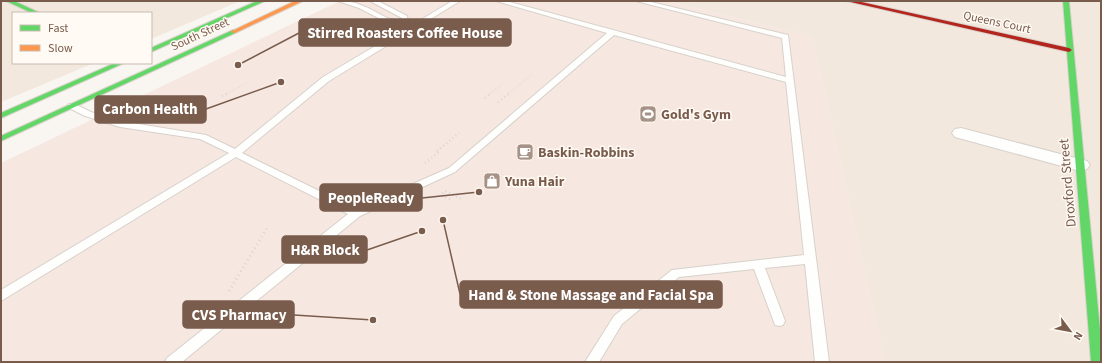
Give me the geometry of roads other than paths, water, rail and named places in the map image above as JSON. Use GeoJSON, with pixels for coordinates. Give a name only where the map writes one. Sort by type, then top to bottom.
{"type":"FeatureCollection","features":[{"type":"Feature","properties":{"kind":"street"},"geometry":{"type":"LineString","coordinates":[[10,1],[35,12]]}},
{"type":"Feature","properties":{"kind":"street","name":"South Street"},"geometry":{"type":"LineString","coordinates":[[152,50],[262,1]]}},
{"type":"Feature","properties":{"kind":"street","name":"South Street"},"geometry":{"type":"LineString","coordinates":[[1,139],[300,1]]}},
{"type":"Feature","properties":{"kind":"street","name":"Queens Court"},"geometry":{"type":"LineString","coordinates":[[849,1],[1069,50]]}},
{"type":"Feature","properties":{"kind":"street","name":"Droxford Street"},"geometry":{"type":"LineString","coordinates":[[1066,1],[1069,50],[1097,362]]}},
{"type":"Feature","properties":{"kind":"street"},"geometry":{"type":"LineString","coordinates":[[1,116],[119,64]]}},
{"type":"Feature","properties":{"kind":"street"},"geometry":{"type":"LineString","coordinates":[[961,132],[1080,165]]}},
{"type":"Feature","properties":{"kind":"lane"},"geometry":{"type":"LineString","coordinates":[[341,1],[361,7],[394,24],[405,23],[415,26]]}},
{"type":"Feature","properties":{"kind":"lane"},"geometry":{"type":"LineString","coordinates":[[373,1],[405,17],[405,23]]}},
{"type":"Feature","properties":{"kind":"lane"},"geometry":{"type":"LineString","coordinates":[[1,296],[236,153],[326,79],[457,1]]}},
{"type":"Feature","properties":{"kind":"lane"},"geometry":{"type":"LineString","coordinates":[[499,1],[790,81]]}},
{"type":"Feature","properties":{"kind":"lane"},"geometry":{"type":"LineString","coordinates":[[639,1],[785,37],[822,362]]}},
{"type":"Feature","properties":{"kind":"lane"},"geometry":{"type":"LineString","coordinates":[[172,362],[356,213],[452,170],[613,32]]}},
{"type":"Feature","properties":{"kind":"lane"},"geometry":{"type":"LineString","coordinates":[[72,106],[85,114],[129,127],[185,133],[203,137],[356,213]]}},
{"type":"Feature","properties":{"kind":"lane"},"geometry":{"type":"LineString","coordinates":[[592,362],[618,320],[676,273],[810,259]]}},
{"type":"Feature","properties":{"kind":"lane"},"geometry":{"type":"LineString","coordinates":[[758,265],[780,322]]}},
{"type":"Feature","properties":{"kind":"place","name":"Stirred Roasters Coffee House"},"geometry":{"type":"Point","coordinates":[238,65]}},
{"type":"Feature","properties":{"kind":"place","name":"Carbon Health"},"geometry":{"type":"Point","coordinates":[281,82]}},
{"type":"Feature","properties":{"kind":"place","name":"Gold's Gym"},"geometry":{"type":"Point","coordinates":[648,114]}},
{"type":"Feature","properties":{"kind":"place","name":"Baskin-Robbins"},"geometry":{"type":"Point","coordinates":[525,152]}},
{"type":"Feature","properties":{"kind":"place","name":"Yuna Hair"},"geometry":{"type":"Point","coordinates":[492,181]}},
{"type":"Feature","properties":{"kind":"place","name":"PeopleReady"},"geometry":{"type":"Point","coordinates":[479,192]}},
{"type":"Feature","properties":{"kind":"place","name":"Hand & Stone Massage and Facial Spa"},"geometry":{"type":"Point","coordinates":[443,220]}},
{"type":"Feature","properties":{"kind":"place","name":"H&R Block"},"geometry":{"type":"Point","coordinates":[422,231]}},
{"type":"Feature","properties":{"kind":"place","name":"CVS Pharmacy"},"geometry":{"type":"Point","coordinates":[373,320]}}]}
